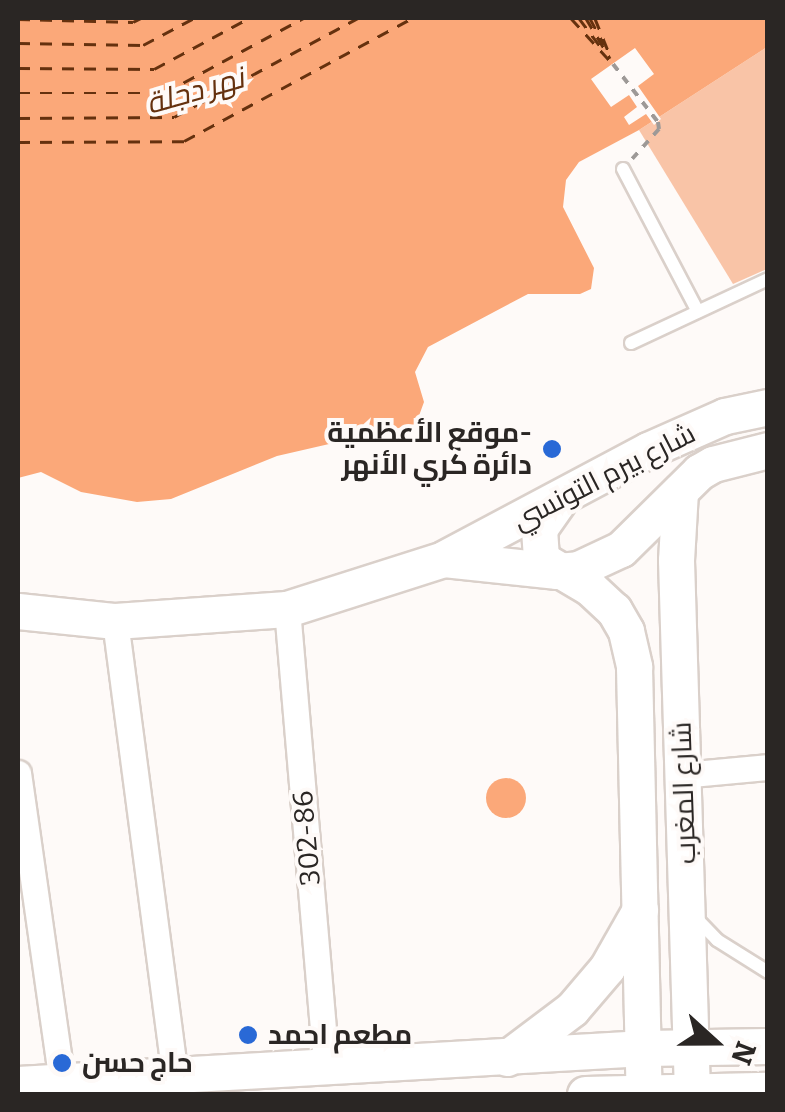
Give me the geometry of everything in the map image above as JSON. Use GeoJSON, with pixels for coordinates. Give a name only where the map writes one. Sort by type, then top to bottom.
{"type":"FeatureCollection","features":[{"type":"Feature","properties":{"kind":"street","name":"شارع بيرم التونسي"},"geometry":{"type":"LineString","coordinates":[[18,611],[115,622],[288,610],[444,559],[558,502],[648,450],[725,416],[768,406]]}},
{"type":"Feature","properties":{"kind":"street","name":"شارع بيرم التونسي"},"geometry":{"type":"LineString","coordinates":[[556,571],[604,560],[713,464],[768,450]]}},
{"type":"Feature","properties":{"kind":"street","name":"شارع المغرب"},"geometry":{"type":"LineString","coordinates":[[680,491],[676,560],[692,1094]]}},
{"type":"Feature","properties":{"kind":"street"},"geometry":{"type":"LineString","coordinates":[[556,571],[541,558],[537,539],[539,528],[558,502]]}},
{"type":"Feature","properties":{"kind":"street"},"geometry":{"type":"LineString","coordinates":[[444,559],[556,571]]}},
{"type":"Feature","properties":{"kind":"street","name":"شارع المغرب"},"geometry":{"type":"LineString","coordinates":[[556,571],[600,595],[626,631],[634,666],[644,1094]]}},
{"type":"Feature","properties":{"kind":"street","name":"302-86"},"geometry":{"type":"LineString","coordinates":[[288,610],[326,1067]]}},
{"type":"Feature","properties":{"kind":"street"},"geometry":{"type":"LineString","coordinates":[[115,622],[175,1076]]}},
{"type":"Feature","properties":{"kind":"street"},"geometry":{"type":"LineString","coordinates":[[682,774],[768,767]]}},
{"type":"Feature","properties":{"kind":"street"},"geometry":{"type":"LineString","coordinates":[[18,773],[62,1082]]}},
{"type":"Feature","properties":{"kind":"street"},"geometry":{"type":"LineString","coordinates":[[507,1058],[572,1009],[607,968],[641,909]]}},
{"type":"Feature","properties":{"kind":"street"},"geometry":{"type":"LineString","coordinates":[[18,1084],[644,1048],[768,1046]]}},
{"type":"Feature","properties":{"kind":"street"},"geometry":{"type":"LineString","coordinates":[[584,1094],[768,1090]]}},
{"type":"Feature","properties":{"kind":"lane"},"geometry":{"type":"LineString","coordinates":[[623,170],[698,312]]}},
{"type":"Feature","properties":{"kind":"lane"},"geometry":{"type":"LineString","coordinates":[[632,343],[768,280]]}},
{"type":"Feature","properties":{"kind":"lane"},"geometry":{"type":"LineString","coordinates":[[688,909],[717,940],[768,972]]}},
{"type":"Feature","properties":{"kind":"path"},"geometry":{"type":"LineString","coordinates":[[613,64],[659,129],[623,170]]}},
{"type":"Feature","properties":{"kind":"shaded area"},"geometry":{"type":"Polygon","coordinates":[[[767,47],[767,269],[733,284],[639,130],[767,47]]]}},
{"type":"Feature","properties":{"kind":"water","name":"نهر دجلة"},"geometry":{"type":"Polygon","coordinates":[[[18,18],[767,18],[767,47],[639,130],[579,162],[566,180],[563,207],[594,268],[591,289],[580,294],[528,294],[428,347],[415,372],[424,402],[416,424],[277,456],[171,499],[137,502],[81,492],[41,472],[18,478],[18,18]]]}},
{"type":"Feature","properties":{"kind":"water"},"geometry":{"type":"Polygon","coordinates":[[[506,778],[520,784],[526,798],[520,812],[506,818],[492,812],[486,798],[492,784],[506,778]]]}},
{"type":"Feature","properties":{"kind":"pier"},"geometry":{"type":"Polygon","coordinates":[[[635,48],[654,74],[638,86],[661,119],[654,125],[646,114],[629,125],[624,117],[637,107],[629,95],[611,107],[591,79],[635,48]]]}},
{"type":"Feature","properties":{"kind":"ferry route"},"geometry":{"type":"LineString","coordinates":[[18,19],[133,22],[141,18]]}},
{"type":"Feature","properties":{"kind":"ferry route"},"geometry":{"type":"LineString","coordinates":[[18,43],[143,45],[194,18]]}},
{"type":"Feature","properties":{"kind":"ferry route"},"geometry":{"type":"LineString","coordinates":[[18,68],[154,69],[249,18]]}},
{"type":"Feature","properties":{"kind":"ferry route"},"geometry":{"type":"LineString","coordinates":[[18,93],[164,93],[303,18]]}},
{"type":"Feature","properties":{"kind":"ferry route"},"geometry":{"type":"LineString","coordinates":[[18,118],[174,117],[358,18]]}},
{"type":"Feature","properties":{"kind":"ferry route"},"geometry":{"type":"LineString","coordinates":[[18,142],[184,141],[412,18]]}},
{"type":"Feature","properties":{"kind":"ferry route"},"geometry":{"type":"LineString","coordinates":[[571,18],[613,64]]}},
{"type":"Feature","properties":{"kind":"ferry route"},"geometry":{"type":"LineString","coordinates":[[579,18],[603,50]]}},
{"type":"Feature","properties":{"kind":"ferry route"},"geometry":{"type":"LineString","coordinates":[[586,18],[610,58]]}},
{"type":"Feature","properties":{"kind":"ferry route"},"geometry":{"type":"LineString","coordinates":[[590,18],[604,44]]}},
{"type":"Feature","properties":{"kind":"ferry route"},"geometry":{"type":"LineString","coordinates":[[595,18],[609,53]]}},
{"type":"Feature","properties":{"kind":"place","name":"موقع الأعظمية- دائرة كري الأنهر"},"geometry":{"type":"Point","coordinates":[552,449]}},
{"type":"Feature","properties":{"kind":"place","name":"مطعم احمد"},"geometry":{"type":"Point","coordinates":[248,1035]}},
{"type":"Feature","properties":{"kind":"place","name":"حاج حسن"},"geometry":{"type":"Point","coordinates":[62,1063]}}]}
